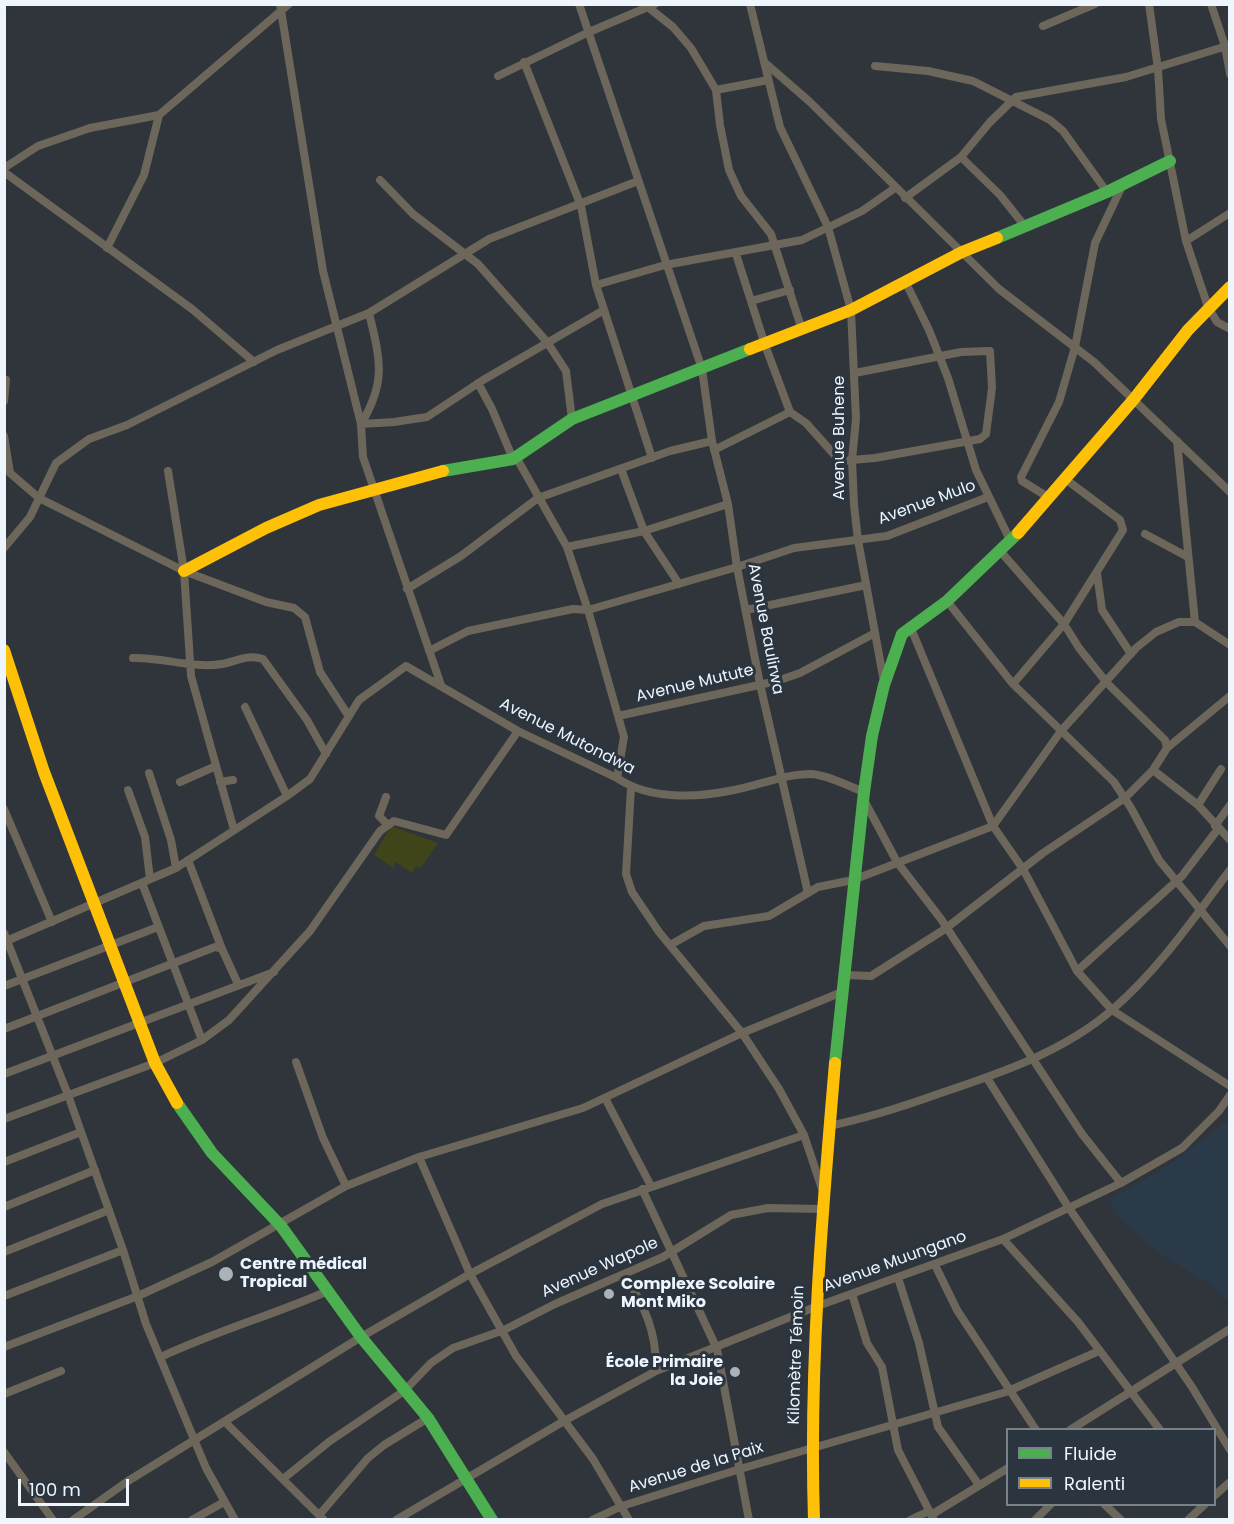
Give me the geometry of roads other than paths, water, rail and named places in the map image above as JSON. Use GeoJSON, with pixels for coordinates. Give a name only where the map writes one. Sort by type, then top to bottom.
{"type":"FeatureCollection","features":[{"type":"Feature","properties":{"kind":"street"},"geometry":{"type":"LineString","coordinates":[[254,362],[192,309],[4,170],[38,146],[90,128],[159,115],[280,8],[289,4]]}},
{"type":"Feature","properties":{"kind":"street","name":"Avenue Baulirwa"},"geometry":{"type":"LineString","coordinates":[[579,4],[665,265],[702,369],[713,446],[728,504],[737,567],[760,684],[808,893]]}},
{"type":"Feature","properties":{"kind":"street","name":"Avenue Buhene"},"geometry":{"type":"LineString","coordinates":[[750,4],[780,127],[828,228],[851,310],[856,419],[852,460],[858,540],[884,685]]}},
{"type":"Feature","properties":{"kind":"street"},"geometry":{"type":"LineString","coordinates":[[1043,26],[1095,4]]}},
{"type":"Feature","properties":{"kind":"street"},"geometry":{"type":"LineString","coordinates":[[1149,4],[1158,69],[1161,118],[1186,241],[1208,308],[1217,322],[1230,329]]}},
{"type":"Feature","properties":{"kind":"street"},"geometry":{"type":"LineString","coordinates":[[1211,4],[1227,45],[1230,74]]}},
{"type":"Feature","properties":{"kind":"street"},"geometry":{"type":"LineString","coordinates":[[498,76],[649,6],[692,48],[716,90],[729,170],[741,195],[771,234],[802,330]]}},
{"type":"Feature","properties":{"kind":"street"},"geometry":{"type":"LineString","coordinates":[[280,8],[298,132],[323,271],[361,424],[363,457],[441,686]]}},
{"type":"Feature","properties":{"kind":"street"},"geometry":{"type":"LineString","coordinates":[[905,198],[961,157],[1008,101],[1025,95],[1158,69],[1227,45]]}},
{"type":"Feature","properties":{"kind":"street"},"geometry":{"type":"LineString","coordinates":[[524,62],[581,206],[596,285],[652,458]]}},
{"type":"Feature","properties":{"kind":"street"},"geometry":{"type":"LineString","coordinates":[[764,62],[810,102],[999,289],[1074,347],[1134,399],[1230,492]]}},
{"type":"Feature","properties":{"kind":"street"},"geometry":{"type":"LineString","coordinates":[[875,66],[928,71],[973,81],[1056,124],[1107,192]]}},
{"type":"Feature","properties":{"kind":"street"},"geometry":{"type":"LineString","coordinates":[[716,90],[768,80]]}},
{"type":"Feature","properties":{"kind":"street"},"geometry":{"type":"LineString","coordinates":[[107,248],[144,175],[159,115]]}},
{"type":"Feature","properties":{"kind":"street"},"geometry":{"type":"LineString","coordinates":[[961,157],[1000,195],[1024,225]]}},
{"type":"Feature","properties":{"kind":"street"},"geometry":{"type":"LineString","coordinates":[[184,571],[266,528],[320,505],[434,472],[515,458],[572,419],[851,310],[962,252],[1107,192],[1170,161]]}},
{"type":"Feature","properties":{"kind":"street"},"geometry":{"type":"LineString","coordinates":[[380,180],[413,214],[466,252],[547,342],[566,371],[572,419]]}},
{"type":"Feature","properties":{"kind":"street"},"geometry":{"type":"LineString","coordinates":[[4,548],[30,517],[58,461],[86,441],[127,425],[277,350],[369,313],[489,238],[581,206],[638,182]]}},
{"type":"Feature","properties":{"kind":"street"},"geometry":{"type":"LineString","coordinates":[[1048,497],[1022,481],[1021,477],[1059,402],[1074,347],[1095,243],[1123,184]]}},
{"type":"Feature","properties":{"kind":"street"},"geometry":{"type":"LineString","coordinates":[[596,285],[665,265],[736,254],[802,240],[862,211],[895,188]]}},
{"type":"Feature","properties":{"kind":"street"},"geometry":{"type":"LineString","coordinates":[[1186,241],[1230,213]]}},
{"type":"Feature","properties":{"kind":"street"},"geometry":{"type":"LineString","coordinates":[[736,254],[765,345],[790,412],[806,423],[840,460],[852,460],[984,437],[987,430],[992,388],[990,351],[939,356],[855,373]]}},
{"type":"Feature","properties":{"kind":"street"},"geometry":{"type":"LineString","coordinates":[[905,281],[939,356],[965,441],[988,497],[1011,542]]}},
{"type":"Feature","properties":{"kind":"street"},"geometry":{"type":"LineString","coordinates":[[1230,287],[1208,308],[1134,399],[1011,542],[947,601],[910,626],[993,826],[1023,868],[1077,971],[1112,1010],[1230,1086]]}},
{"type":"Feature","properties":{"kind":"street"},"geometry":{"type":"LineString","coordinates":[[751,301],[790,290]]}},
{"type":"Feature","properties":{"kind":"street"},"geometry":{"type":"LineString","coordinates":[[361,424],[427,417],[478,383],[604,310]]}},
{"type":"Feature","properties":{"kind":"street"},"geometry":{"type":"LineString","coordinates":[[361,424],[375,401],[381,375],[381,363],[369,313]]}},
{"type":"Feature","properties":{"kind":"street"},"geometry":{"type":"LineString","coordinates":[[4,401],[6,380]]}},
{"type":"Feature","properties":{"kind":"street"},"geometry":{"type":"LineString","coordinates":[[478,383],[515,458],[567,547],[588,610],[624,737],[617,778]]}},
{"type":"Feature","properties":{"kind":"street"},"geometry":{"type":"LineString","coordinates":[[407,589],[461,556],[538,498],[652,458],[713,446],[790,412]]}},
{"type":"Feature","properties":{"kind":"street"},"geometry":{"type":"LineString","coordinates":[[4,436],[7,461],[12,476],[39,498],[184,571],[266,602],[300,610],[305,618],[320,672],[348,715],[310,778],[287,796],[176,868],[52,922],[5,939],[68,1095],[161,1358],[195,1440],[235,1520]]}},
{"type":"Feature","properties":{"kind":"street"},"geometry":{"type":"LineString","coordinates":[[1177,441],[1195,622]]}},
{"type":"Feature","properties":{"kind":"street"},"geometry":{"type":"LineString","coordinates":[[621,469],[644,531],[679,584]]}},
{"type":"Feature","properties":{"kind":"street"},"geometry":{"type":"LineString","coordinates":[[168,471],[184,571],[189,662],[194,690],[211,741],[234,830]]}},
{"type":"Feature","properties":{"kind":"street"},"geometry":{"type":"LineString","coordinates":[[1013,684],[1064,624],[1123,530],[1123,525],[1064,478]]}},
{"type":"Feature","properties":{"kind":"street","name":"Avenue Mulo"},"geometry":{"type":"LineString","coordinates":[[429,651],[468,631],[573,609],[588,610],[794,548],[887,536],[988,497]]}},
{"type":"Feature","properties":{"kind":"street"},"geometry":{"type":"LineString","coordinates":[[567,547],[644,531],[728,504]]}},
{"type":"Feature","properties":{"kind":"street"},"geometry":{"type":"LineString","coordinates":[[1144,534],[1188,557]]}},
{"type":"Feature","properties":{"kind":"street"},"geometry":{"type":"LineString","coordinates":[[1001,552],[1064,624],[1078,648],[1107,683],[1165,740],[1167,748]]}},
{"type":"Feature","properties":{"kind":"street"},"geometry":{"type":"LineString","coordinates":[[1097,572],[1102,610],[1131,654]]}},
{"type":"Feature","properties":{"kind":"street"},"geometry":{"type":"LineString","coordinates":[[746,610],[866,585]]}},
{"type":"Feature","properties":{"kind":"street"},"geometry":{"type":"LineString","coordinates":[[947,601],[1013,684],[1101,767],[1125,798],[1159,860],[1230,946]]}},
{"type":"Feature","properties":{"kind":"street"},"geometry":{"type":"LineString","coordinates":[[670,945],[704,926],[769,916],[826,884],[853,880],[993,826],[1061,731],[1131,654],[1156,632],[1179,622],[1195,622],[1228,639]]}},
{"type":"Feature","properties":{"kind":"street","name":"Kilomètre Témoin"},"geometry":{"type":"LineString","coordinates":[[814,1520],[810,1449],[814,1307],[853,880],[872,736],[884,685],[897,646],[910,626]]}},
{"type":"Feature","properties":{"kind":"street","name":"Avenue Mutute"},"geometry":{"type":"LineString","coordinates":[[618,716],[800,673],[875,633]]}},
{"type":"Feature","properties":{"kind":"street"},"geometry":{"type":"LineString","coordinates":[[4,650],[44,772],[124,983],[155,1063],[176,1101],[212,1153],[281,1226],[361,1337],[428,1418],[492,1520]]}},
{"type":"Feature","properties":{"kind":"street"},"geometry":{"type":"LineString","coordinates":[[134,658],[157,657],[204,665],[222,664],[244,657],[263,659],[307,720],[326,754]]}},
{"type":"Feature","properties":{"kind":"street","name":"Avenue Mutondwa"},"geometry":{"type":"LineString","coordinates":[[348,715],[359,700],[406,666],[518,730],[617,778],[631,788],[658,794],[716,793],[781,777],[813,774],[864,797]]}},
{"type":"Feature","properties":{"kind":"street"},"geometry":{"type":"LineString","coordinates":[[844,975],[871,976],[945,929],[1023,868],[1125,798],[1153,770],[1167,748],[1230,696]]}},
{"type":"Feature","properties":{"kind":"street"},"geometry":{"type":"LineString","coordinates":[[245,707],[287,796]]}},
{"type":"Feature","properties":{"kind":"street"},"geometry":{"type":"LineString","coordinates":[[4,1119],[155,1063],[202,1040],[236,1013],[310,931],[387,824],[394,821],[446,835],[518,730]]}},
{"type":"Feature","properties":{"kind":"street"},"geometry":{"type":"LineString","coordinates":[[180,782],[216,766]]}},
{"type":"Feature","properties":{"kind":"street"},"geometry":{"type":"LineString","coordinates":[[1198,806],[1221,769]]}},
{"type":"Feature","properties":{"kind":"street"},"geometry":{"type":"LineString","coordinates":[[1153,770],[1198,806],[1230,840]]}},
{"type":"Feature","properties":{"kind":"street"},"geometry":{"type":"LineString","coordinates":[[149,773],[171,840],[176,868]]}},
{"type":"Feature","properties":{"kind":"street"},"geometry":{"type":"LineString","coordinates":[[220,783],[233,780]]}},
{"type":"Feature","properties":{"kind":"street"},"geometry":{"type":"LineString","coordinates":[[631,788],[628,883],[653,924],[742,1033],[779,1089],[804,1135],[823,1193]]}},
{"type":"Feature","properties":{"kind":"street"},"geometry":{"type":"LineString","coordinates":[[128,790],[145,837],[146,881],[158,927],[202,1040]]}},
{"type":"Feature","properties":{"kind":"street"},"geometry":{"type":"LineString","coordinates":[[386,797],[379,816],[387,824]]}},
{"type":"Feature","properties":{"kind":"street"},"geometry":{"type":"LineString","coordinates":[[864,797],[897,862],[942,920],[945,929],[1082,1134],[1121,1183]]}},
{"type":"Feature","properties":{"kind":"street"},"geometry":{"type":"LineString","coordinates":[[1077,971],[1182,876],[1217,828],[1230,805]]}},
{"type":"Feature","properties":{"kind":"street"},"geometry":{"type":"LineString","coordinates":[[4,809],[52,922]]}},
{"type":"Feature","properties":{"kind":"street"},"geometry":{"type":"LineString","coordinates":[[188,860],[238,984]]}},
{"type":"Feature","properties":{"kind":"street"},"geometry":{"type":"LineString","coordinates":[[829,1126],[874,1117],[987,1078],[1031,1059],[1073,1036],[1112,1010],[1172,948],[1230,870]]}},
{"type":"Feature","properties":{"kind":"street"},"geometry":{"type":"LineString","coordinates":[[4,986],[158,927]]}},
{"type":"Feature","properties":{"kind":"street"},"geometry":{"type":"LineString","coordinates":[[4,1029],[215,947],[222,949]]}},
{"type":"Feature","properties":{"kind":"street"},"geometry":{"type":"LineString","coordinates":[[4,1074],[274,971]]}},
{"type":"Feature","properties":{"kind":"street"},"geometry":{"type":"LineString","coordinates":[[4,1347],[138,1296],[212,1262],[281,1226],[346,1186],[419,1157],[502,1135],[605,1098],[742,1033],[842,992]]}},
{"type":"Feature","properties":{"kind":"street"},"geometry":{"type":"LineString","coordinates":[[296,1062],[323,1138],[346,1186]]}},
{"type":"Feature","properties":{"kind":"street"},"geometry":{"type":"LineString","coordinates":[[987,1078],[1068,1208],[1175,1362],[1230,1450]]}},
{"type":"Feature","properties":{"kind":"street","name":"Avenue Muungano"},"geometry":{"type":"LineString","coordinates":[[396,1520],[564,1421],[656,1371],[717,1349],[814,1307],[1003,1239],[1121,1183],[1182,1148],[1219,1111],[1230,1095]]}},
{"type":"Feature","properties":{"kind":"street"},"geometry":{"type":"LineString","coordinates":[[605,1098],[651,1186]]}},
{"type":"Feature","properties":{"kind":"street"},"geometry":{"type":"LineString","coordinates":[[4,1162],[81,1132]]}},
{"type":"Feature","properties":{"kind":"street"},"geometry":{"type":"LineString","coordinates":[[73,1520],[128,1481],[226,1423],[361,1337],[470,1274],[602,1204],[804,1135]]}},
{"type":"Feature","properties":{"kind":"street"},"geometry":{"type":"LineString","coordinates":[[419,1157],[470,1274],[504,1330],[521,1364],[593,1459],[629,1520]]}},
{"type":"Feature","properties":{"kind":"street"},"geometry":{"type":"LineString","coordinates":[[4,1207],[95,1170]]}},
{"type":"Feature","properties":{"kind":"street"},"geometry":{"type":"LineString","coordinates":[[642,1190],[717,1349],[749,1520]]}},
{"type":"Feature","properties":{"kind":"street","name":"Avenue Wapole"},"geometry":{"type":"LineString","coordinates":[[283,1479],[330,1441],[404,1391],[442,1354],[504,1330],[555,1304],[670,1253],[732,1215],[768,1209],[822,1209]]}},
{"type":"Feature","properties":{"kind":"street"},"geometry":{"type":"LineString","coordinates":[[4,1252],[109,1210]]}},
{"type":"Feature","properties":{"kind":"street"},"geometry":{"type":"LineString","coordinates":[[1003,1239],[1065,1306],[1133,1391],[1159,1428]]}},
{"type":"Feature","properties":{"kind":"street"},"geometry":{"type":"LineString","coordinates":[[4,1296],[123,1250]]}},
{"type":"Feature","properties":{"kind":"street"},"geometry":{"type":"LineString","coordinates":[[935,1265],[957,1310],[1035,1428]]}},
{"type":"Feature","properties":{"kind":"street"},"geometry":{"type":"LineString","coordinates":[[624,1275],[644,1304],[657,1352],[656,1371]]}},
{"type":"Feature","properties":{"kind":"street"},"geometry":{"type":"LineString","coordinates":[[898,1278],[919,1343],[933,1413],[944,1437],[979,1485]]}},
{"type":"Feature","properties":{"kind":"street"},"geometry":{"type":"LineString","coordinates":[[161,1358],[208,1335],[287,1308],[328,1291]]}},
{"type":"Feature","properties":{"kind":"street"},"geometry":{"type":"LineString","coordinates":[[852,1294],[867,1343],[882,1367],[892,1425],[902,1459],[932,1515]]}},
{"type":"Feature","properties":{"kind":"street"},"geometry":{"type":"LineString","coordinates":[[1073,1428],[1230,1329]]}},
{"type":"Feature","properties":{"kind":"street","name":"Avenue de la Paix"},"geometry":{"type":"LineString","coordinates":[[592,1520],[622,1506],[740,1469],[1010,1390],[1099,1351]]}},
{"type":"Feature","properties":{"kind":"street"},"geometry":{"type":"LineString","coordinates":[[4,1394],[62,1371]]}},
{"type":"Feature","properties":{"kind":"street"},"geometry":{"type":"LineString","coordinates":[[226,1423],[322,1517],[368,1458],[384,1445],[428,1418]]}},
{"type":"Feature","properties":{"kind":"street"},"geometry":{"type":"LineString","coordinates":[[4,1452],[52,1520]]}},
{"type":"Feature","properties":{"kind":"street"},"geometry":{"type":"LineString","coordinates":[[910,1520],[932,1515],[1006,1469]]}},
{"type":"Feature","properties":{"kind":"street"},"geometry":{"type":"LineString","coordinates":[[1216,1495],[1230,1482]]}},
{"type":"Feature","properties":{"kind":"street"},"geometry":{"type":"LineString","coordinates":[[192,1520],[224,1502]]}},
{"type":"Feature","properties":{"kind":"street"},"geometry":{"type":"LineString","coordinates":[[1035,1520],[1049,1506]]}},
{"type":"Feature","properties":{"kind":"street"},"geometry":{"type":"LineString","coordinates":[[1106,1506],[1121,1520]]}},
{"type":"Feature","properties":{"kind":"street"},"geometry":{"type":"LineString","coordinates":[[1188,1520],[1203,1506]]}},
{"type":"Feature","properties":{"kind":"place","name":"Centre médical Tropical"},"geometry":{"type":"Point","coordinates":[226,1274]}},
{"type":"Feature","properties":{"kind":"place","name":"Complexe Scolaire Mont Miko"},"geometry":{"type":"Point","coordinates":[609,1294]}},
{"type":"Feature","properties":{"kind":"place","name":"École Primaire la Joie"},"geometry":{"type":"Point","coordinates":[735,1372]}}]}
